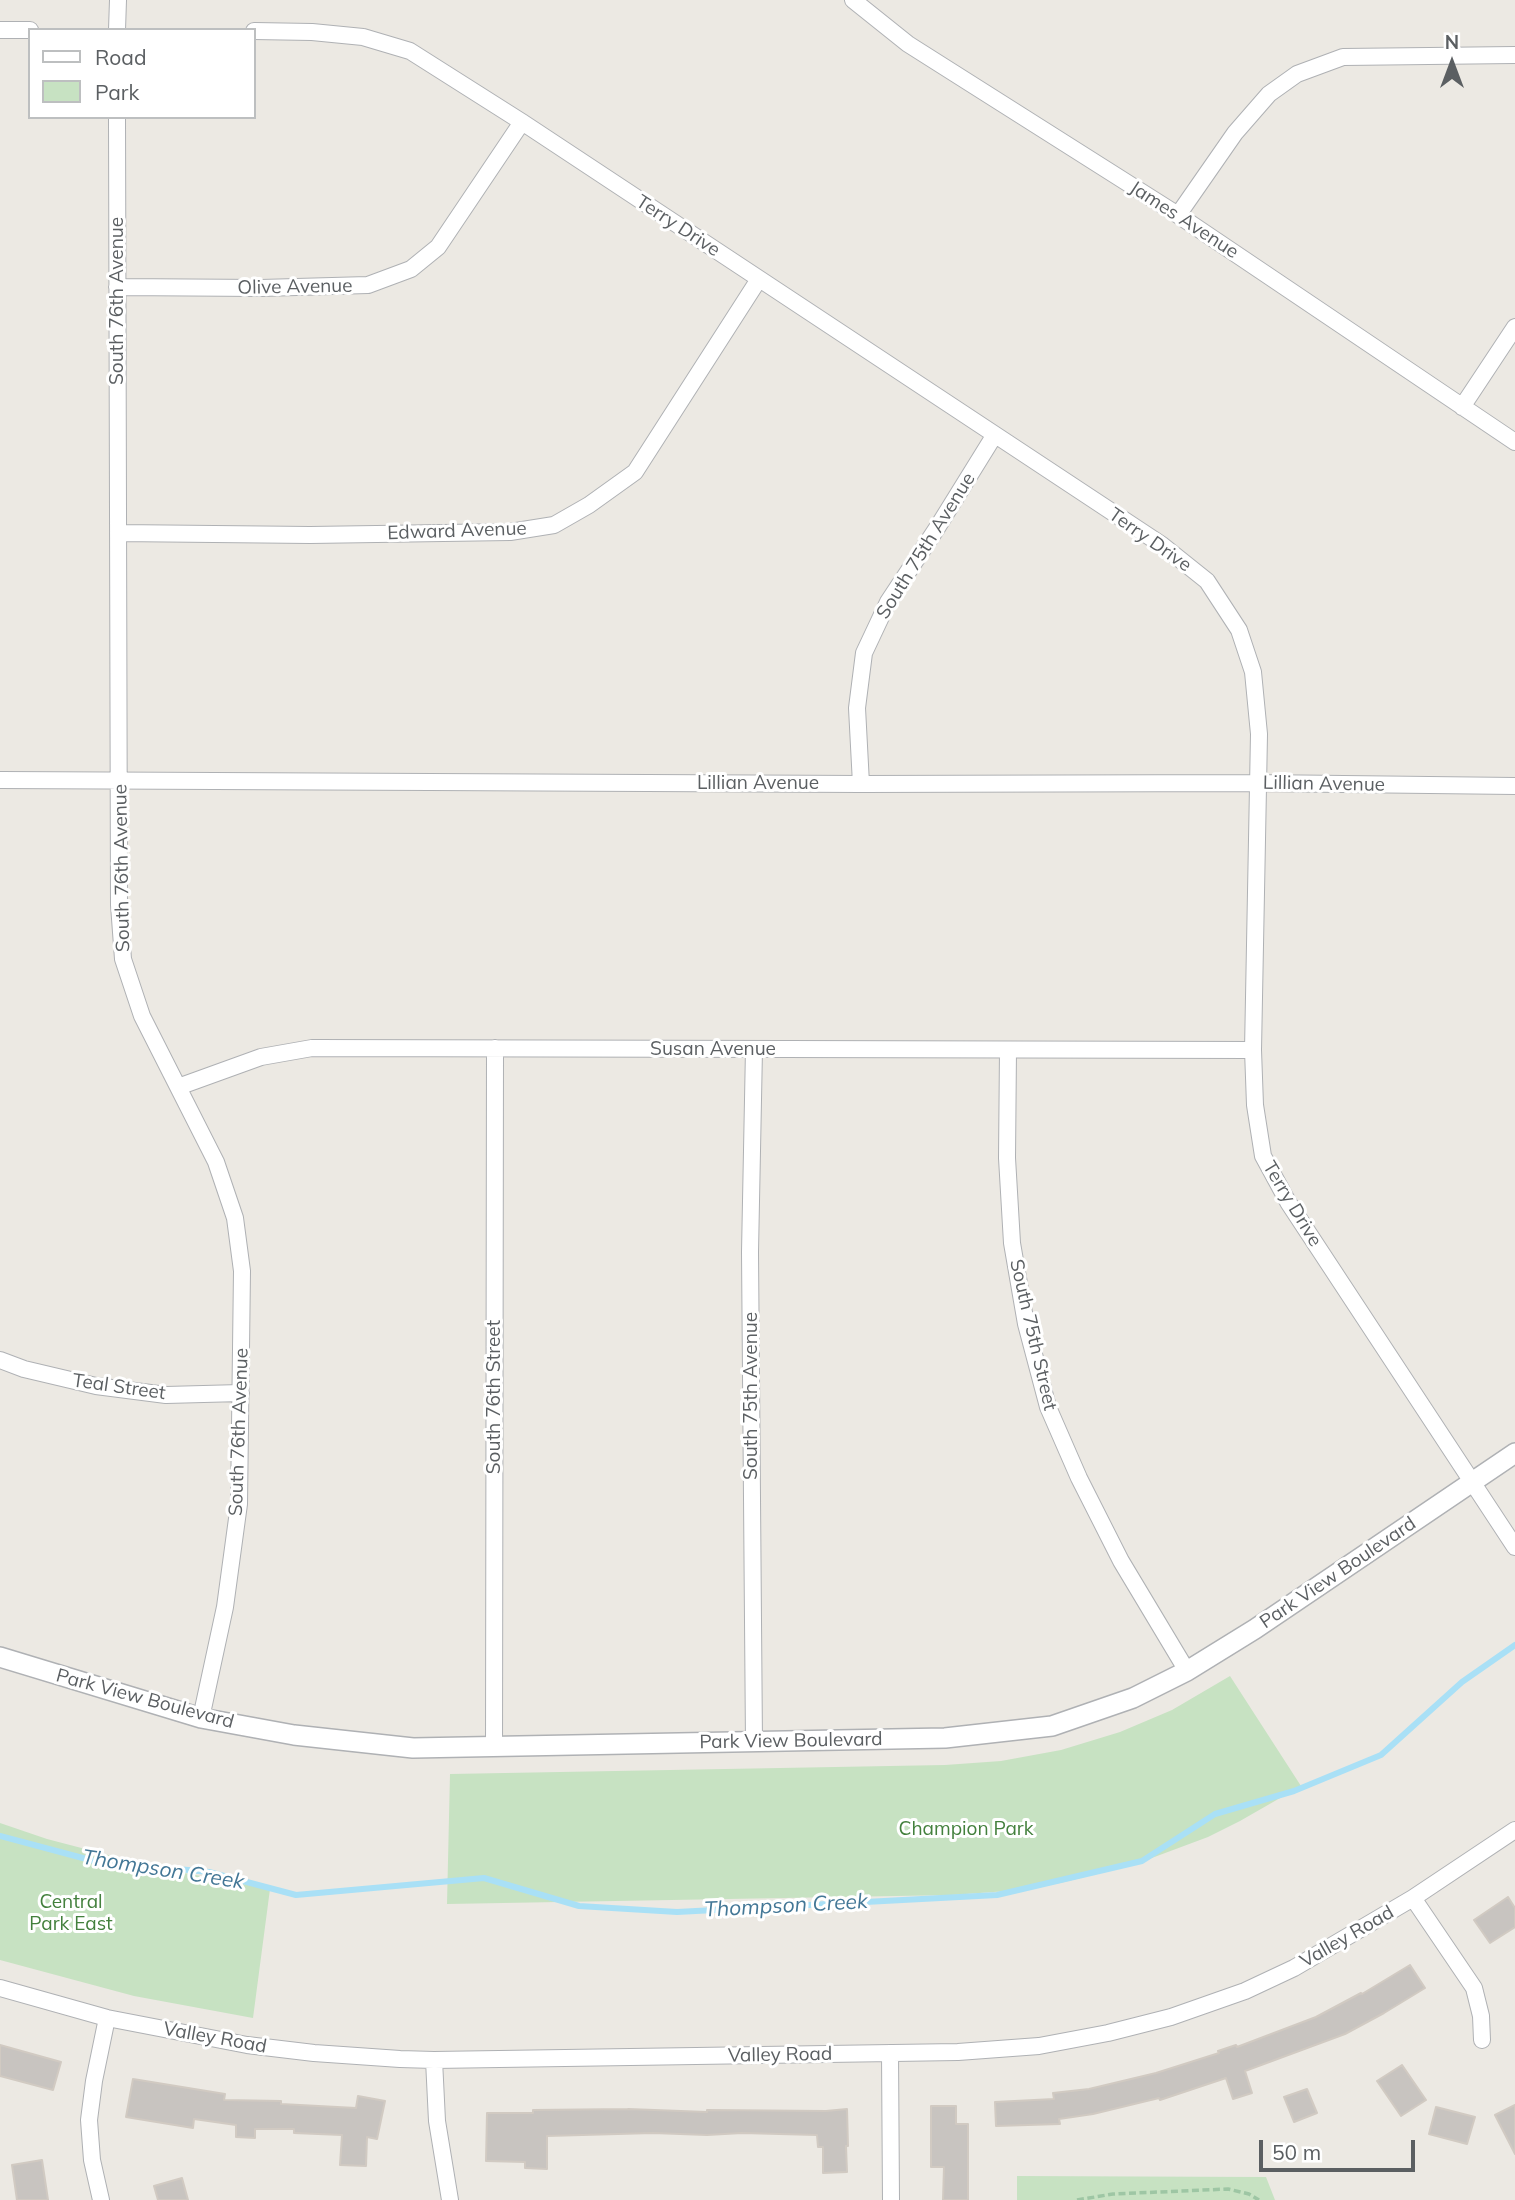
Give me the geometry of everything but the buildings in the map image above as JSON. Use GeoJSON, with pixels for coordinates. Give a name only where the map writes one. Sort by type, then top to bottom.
{"type":"FeatureCollection","features":[{"type":"Feature","properties":{"kind":"street"},"geometry":{"type":"LineString","coordinates":[[117,28],[118,0]]}},
{"type":"Feature","properties":{"kind":"street","name":"James Avenue"},"geometry":{"type":"LineString","coordinates":[[853,0],[908,44],[1178,215],[1515,442]]}},
{"type":"Feature","properties":{"kind":"street"},"geometry":{"type":"LineString","coordinates":[[0,30],[28,30]]}},
{"type":"Feature","properties":{"kind":"street","name":"Terry Drive"},"geometry":{"type":"LineString","coordinates":[[256,31],[312,32],[363,37],[410,51],[522,122],[1162,545],[1207,581],[1239,630],[1253,672],[1259,734],[1253,1050],[1255,1105],[1263,1156],[1287,1202],[1515,1546]]}},
{"type":"Feature","properties":{"kind":"street"},"geometry":{"type":"LineString","coordinates":[[1178,215],[1236,133],[1269,94],[1297,74],[1343,57],[1515,55]]}},
{"type":"Feature","properties":{"kind":"street","name":"South 76th Avenue"},"geometry":{"type":"LineString","coordinates":[[117,119],[119,905],[123,959],[142,1016],[216,1162],[235,1219],[242,1271],[239,1504],[225,1607],[201,1718]]}},
{"type":"Feature","properties":{"kind":"street","name":"Olive Avenue"},"geometry":{"type":"LineString","coordinates":[[117,287],[261,288],[368,285],[411,269],[439,247],[522,122]]}},
{"type":"Feature","properties":{"kind":"street","name":"Edward Avenue"},"geometry":{"type":"LineString","coordinates":[[118,533],[310,535],[510,532],[554,525],[589,505],[635,472],[759,279]]}},
{"type":"Feature","properties":{"kind":"street"},"geometry":{"type":"LineString","coordinates":[[1462,407],[1515,327]]}},
{"type":"Feature","properties":{"kind":"street","name":"South 75th Avenue"},"geometry":{"type":"LineString","coordinates":[[861,784],[857,708],[864,653],[888,602],[994,436]]}},
{"type":"Feature","properties":{"kind":"street","name":"Lillian Avenue"},"geometry":{"type":"LineString","coordinates":[[0,780],[1515,786]]}},
{"type":"Feature","properties":{"kind":"street","name":"Susan Avenue"},"geometry":{"type":"LineString","coordinates":[[178,1087],[261,1057],[312,1048],[1253,1050]]}},
{"type":"Feature","properties":{"kind":"street","name":"South 76th Street"},"geometry":{"type":"LineString","coordinates":[[494,1747],[495,1048]]}},
{"type":"Feature","properties":{"kind":"street","name":"South 75th Avenue"},"geometry":{"type":"LineString","coordinates":[[754,1049],[750,1252],[754,1742]]}},
{"type":"Feature","properties":{"kind":"street","name":"South 75th Street"},"geometry":{"type":"LineString","coordinates":[[1008,1050],[1007,1158],[1012,1243],[1026,1324],[1048,1407],[1079,1478],[1121,1561],[1187,1671]]}},
{"type":"Feature","properties":{"kind":"street","name":"Teal Street"},"geometry":{"type":"LineString","coordinates":[[0,1360],[24,1369],[96,1386],[166,1395],[242,1393]]}},
{"type":"Feature","properties":{"kind":"street","name":"Park View Boulevard"},"geometry":{"type":"LineString","coordinates":[[0,1657],[201,1718],[295,1735],[413,1748],[945,1738],[1052,1726],[1133,1698],[1187,1671],[1255,1629],[1515,1453]]}},
{"type":"Feature","properties":{"kind":"street","name":"Valley Road"},"geometry":{"type":"LineString","coordinates":[[0,1988],[107,2018],[247,2045],[347,2056],[434,2060],[958,2052],[1039,2046],[1108,2034],[1171,2017],[1245,1991],[1294,1968],[1413,1898],[1515,1830]]}},
{"type":"Feature","properties":{"kind":"street"},"geometry":{"type":"LineString","coordinates":[[1413,1898],[1474,1988],[1481,2016],[1482,2040]]}},
{"type":"Feature","properties":{"kind":"street"},"geometry":{"type":"LineString","coordinates":[[101,2200],[92,2160],[89,2120],[107,2018]]}},
{"type":"Feature","properties":{"kind":"street"},"geometry":{"type":"LineString","coordinates":[[890,2053],[891,2200]]}},
{"type":"Feature","properties":{"kind":"street"},"geometry":{"type":"LineString","coordinates":[[434,2060],[437,2121],[450,2200]]}},
{"type":"Feature","properties":{"kind":"path"},"geometry":{"type":"LineString","coordinates":[[1077,2200],[1114,2194],[1228,2189],[1249,2194],[1259,2200]]}},
{"type":"Feature","properties":{"kind":"green space","name":"Champion Park"},"geometry":{"type":"Polygon","coordinates":[[[1230,1676],[1301,1786],[1208,1837],[1133,1865],[1021,1890],[952,1895],[447,1904],[450,1774],[945,1765],[1001,1761],[1061,1750],[1120,1732],[1172,1710],[1230,1676]]]}},
{"type":"Feature","properties":{"kind":"green space","name":"Central Park East"},"geometry":{"type":"Polygon","coordinates":[[[0,1823],[47,1839],[158,1868],[270,1889],[253,2018],[134,1996],[0,1960],[0,1823]]]}},
{"type":"Feature","properties":{"kind":"green space"},"geometry":{"type":"Polygon","coordinates":[[[1017,2176],[1266,2177],[1275,2200],[1017,2200],[1017,2176]]]}},
{"type":"Feature","properties":{"kind":"waterway","name":"Thompson Creek"},"geometry":{"type":"LineString","coordinates":[[0,1836],[94,1861],[209,1872],[296,1895],[484,1878],[579,1906],[677,1912],[997,1895],[1142,1861],[1215,1814],[1294,1791],[1381,1755],[1462,1682],[1515,1645]]}}]}
